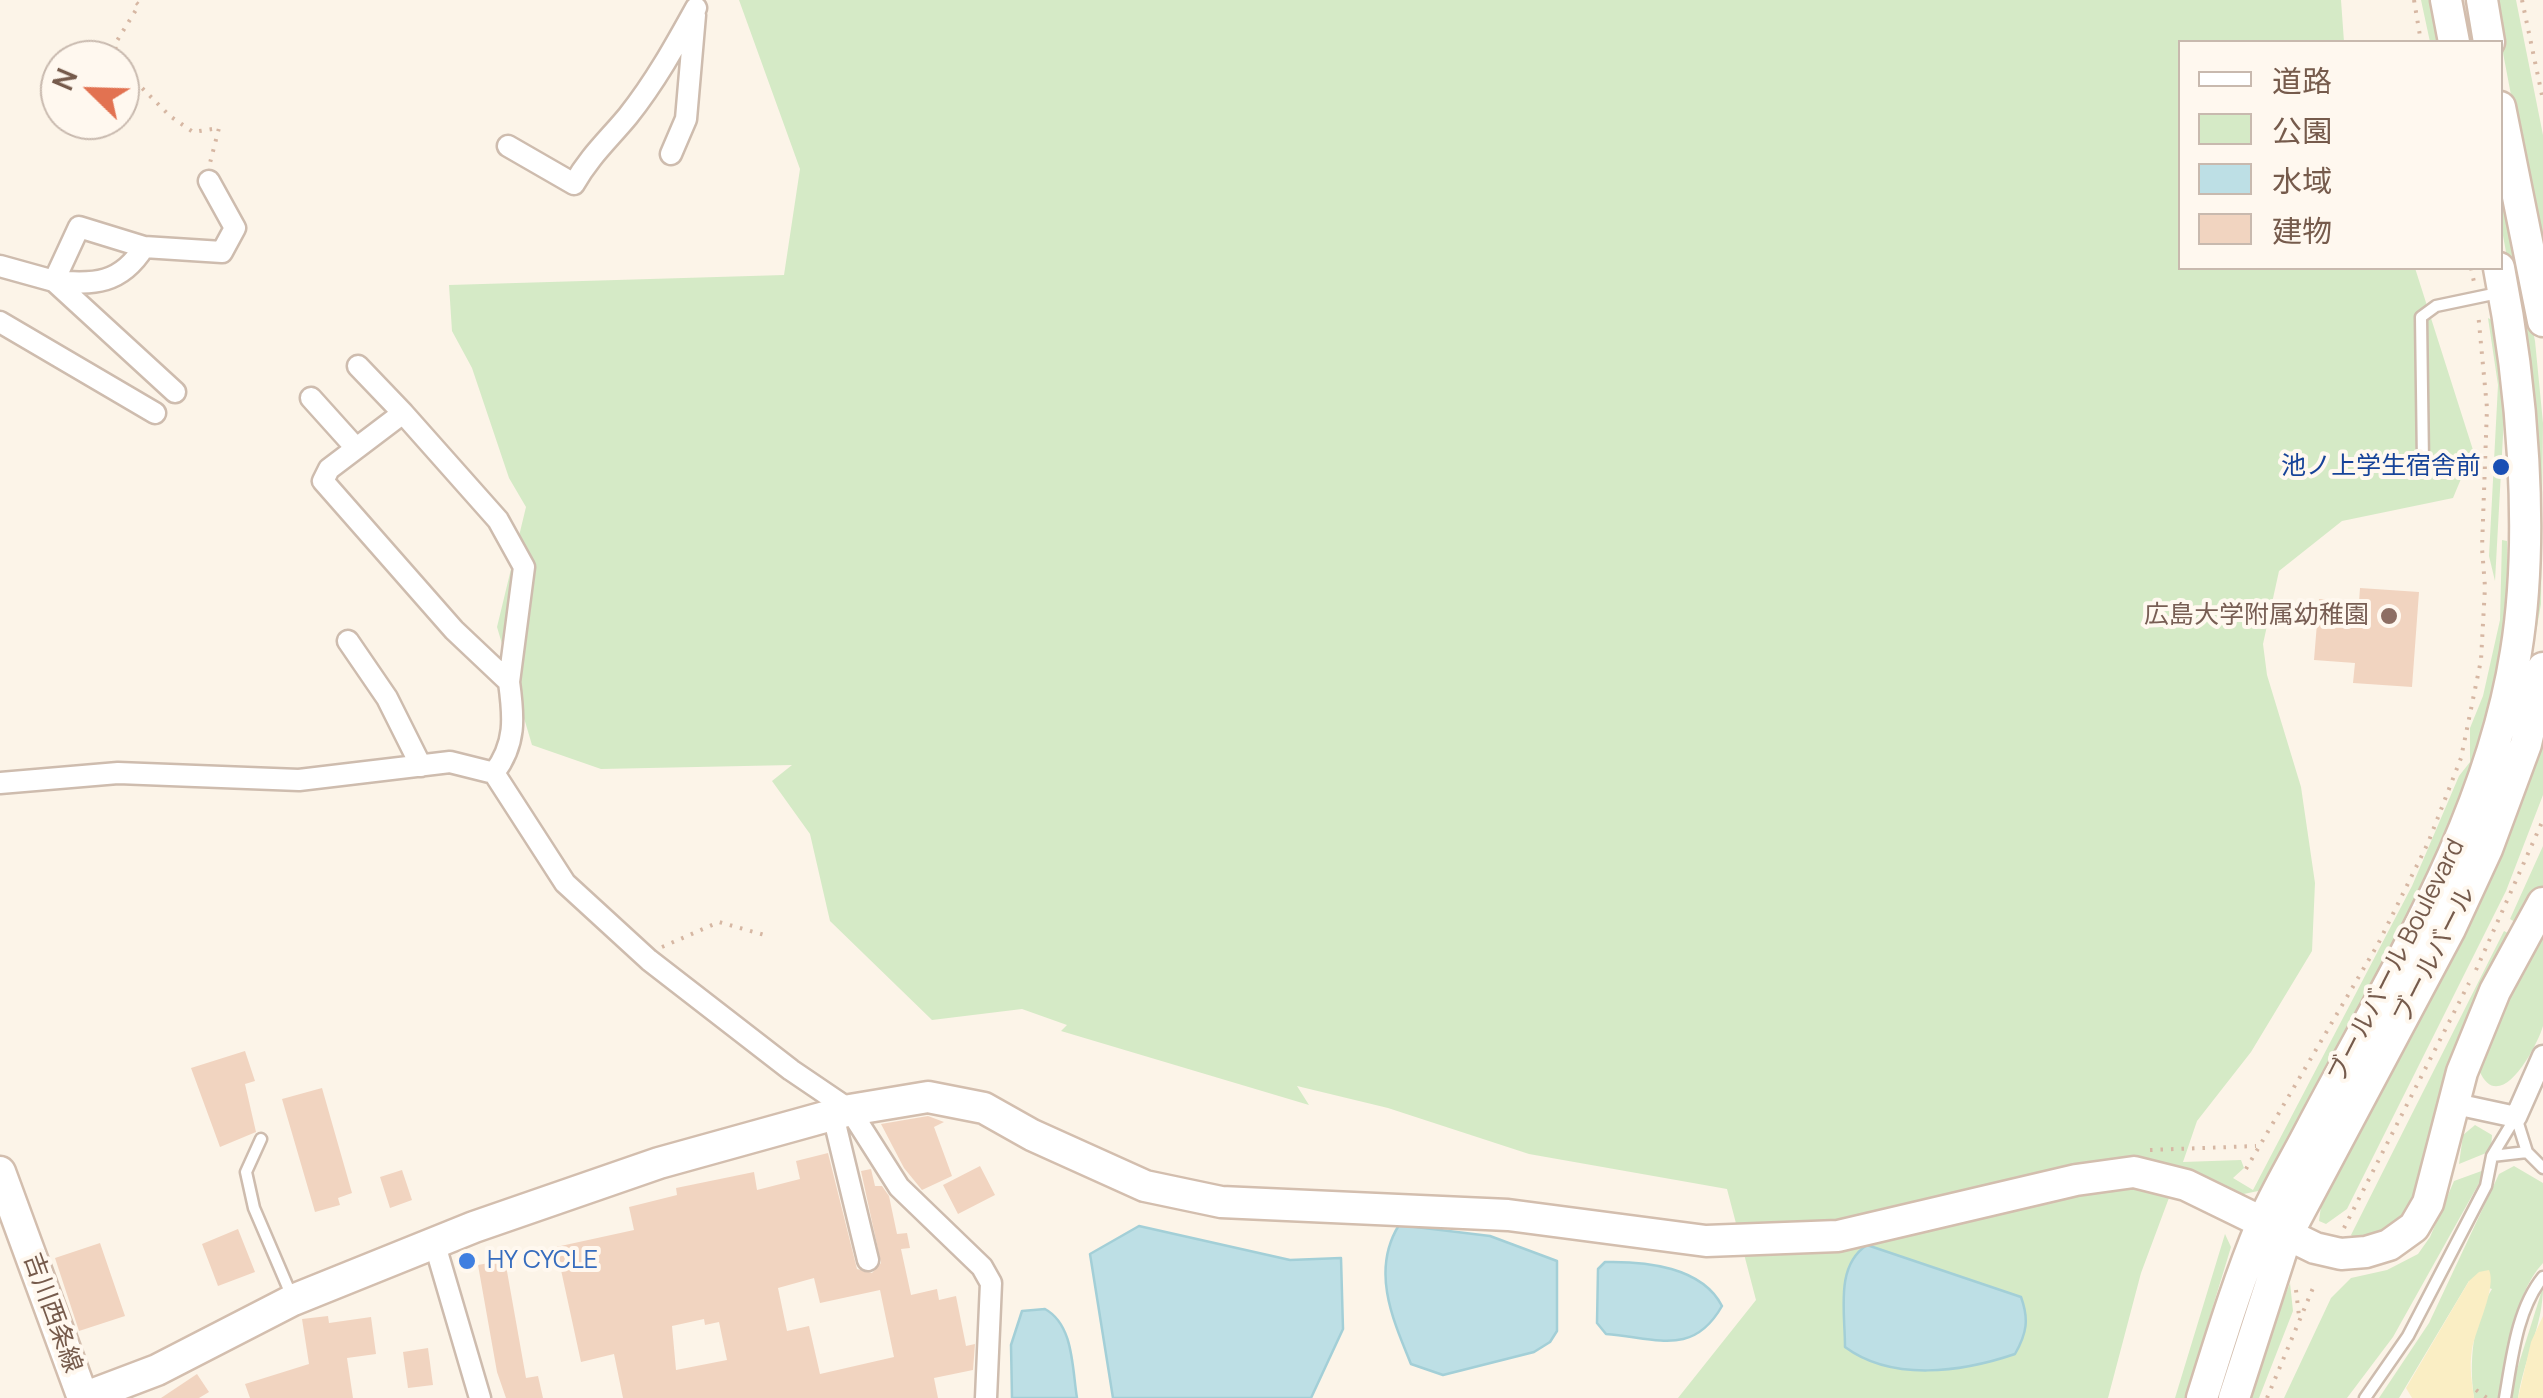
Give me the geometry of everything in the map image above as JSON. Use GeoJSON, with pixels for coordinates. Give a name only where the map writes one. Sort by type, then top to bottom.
{"type":"FeatureCollection","features":[{"type":"Feature","properties":{"kind":"street"},"geometry":{"type":"LineString","coordinates":[[2446,0],[2454,40]]}},
{"type":"Feature","properties":{"kind":"street"},"geometry":{"type":"LineString","coordinates":[[2482,0],[2489,40]]}},
{"type":"Feature","properties":{"kind":"street"},"geometry":{"type":"LineString","coordinates":[[508,146],[574,184],[592,152],[626,119],[666,64],[692,4]]}},
{"type":"Feature","properties":{"kind":"street"},"geometry":{"type":"LineString","coordinates":[[671,154],[686,119],[692,4]]}},
{"type":"Feature","properties":{"kind":"street"},"geometry":{"type":"LineString","coordinates":[[2503,122],[2543,321]]}},
{"type":"Feature","properties":{"kind":"street"},"geometry":{"type":"LineString","coordinates":[[54,281],[79,227],[144,247],[222,252],[236,228],[210,181]]}},
{"type":"Feature","properties":{"kind":"street"},"geometry":{"type":"LineString","coordinates":[[0,266],[54,281],[111,281],[134,263],[144,247]]}},
{"type":"Feature","properties":{"kind":"street"},"geometry":{"type":"LineString","coordinates":[[54,281],[175,392]]}},
{"type":"Feature","properties":{"kind":"street","name":"ブールバール Boulevard"},"geometry":{"type":"LineString","coordinates":[[2202,1398],[2274,1231],[2426,914],[2470,814],[2497,733],[2516,653],[2524,518],[2513,330],[2493,286]]}},
{"type":"Feature","properties":{"kind":"street"},"geometry":{"type":"LineString","coordinates":[[0,322],[155,413]]}},
{"type":"Feature","properties":{"kind":"street"},"geometry":{"type":"LineString","coordinates":[[358,366],[498,520],[524,567],[509,682],[515,722],[507,756],[494,773]]}},
{"type":"Feature","properties":{"kind":"street"},"geometry":{"type":"LineString","coordinates":[[311,398],[356,448]]}},
{"type":"Feature","properties":{"kind":"street"},"geometry":{"type":"LineString","coordinates":[[402,413],[329,469],[323,481],[454,630],[509,682]]}},
{"type":"Feature","properties":{"kind":"street"},"geometry":{"type":"LineString","coordinates":[[348,642],[388,698],[421,766]]}},
{"type":"Feature","properties":{"kind":"street","name":"ブールバール"},"geometry":{"type":"LineString","coordinates":[[2234,1398],[2274,1231],[2450,930],[2487,849],[2526,744],[2543,668]]}},
{"type":"Feature","properties":{"kind":"street"},"geometry":{"type":"LineString","coordinates":[[0,783],[118,773],[299,780],[450,762],[494,773],[565,883],[644,954],[842,1112],[899,1187],[982,1267],[990,1283],[986,1398]]}},
{"type":"Feature","properties":{"kind":"street"},"geometry":{"type":"LineString","coordinates":[[83,1398],[175,1362],[294,1300],[660,1163],[842,1112],[928,1097],[984,1108],[1032,1135],[1145,1186],[1221,1202],[1508,1215],[1706,1241],[1838,1236],[2076,1180],[2134,1172],[2186,1185],[2274,1231],[2341,1254],[2389,1244],[2414,1227],[2440,1166],[2452,1103],[2495,992],[2543,903]]}},
{"type":"Feature","properties":{"kind":"street"},"geometry":{"type":"LineString","coordinates":[[2452,1103],[2516,1117],[2543,1056]]}},
{"type":"Feature","properties":{"kind":"street"},"geometry":{"type":"LineString","coordinates":[[842,1112],[868,1260]]}},
{"type":"Feature","properties":{"kind":"street","name":"吉川西条線"},"geometry":{"type":"LineString","coordinates":[[0,1172],[8,1215],[83,1398]]}},
{"type":"Feature","properties":{"kind":"street"},"geometry":{"type":"LineString","coordinates":[[435,1245],[480,1398]]}},
{"type":"Feature","properties":{"kind":"lane"},"geometry":{"type":"LineString","coordinates":[[2423,463],[2421,317],[2436,306],[2493,286]]}},
{"type":"Feature","properties":{"kind":"lane"},"geometry":{"type":"LineString","coordinates":[[2516,1117],[2527,1152],[2543,1168]]}},
{"type":"Feature","properties":{"kind":"lane"},"geometry":{"type":"LineString","coordinates":[[2365,1398],[2408,1336],[2486,1186],[2492,1156],[2516,1117]]}},
{"type":"Feature","properties":{"kind":"lane"},"geometry":{"type":"LineString","coordinates":[[261,1139],[246,1172],[254,1208],[294,1300]]}},
{"type":"Feature","properties":{"kind":"lane"},"geometry":{"type":"LineString","coordinates":[[2492,1156],[2527,1152]]}},
{"type":"Feature","properties":{"kind":"lane"},"geometry":{"type":"LineString","coordinates":[[2505,1398],[2520,1326],[2534,1288],[2543,1277]]}},
{"type":"Feature","properties":{"kind":"path"},"geometry":{"type":"LineString","coordinates":[[118,40],[139,5],[133,0]]}},
{"type":"Feature","properties":{"kind":"path"},"geometry":{"type":"LineString","coordinates":[[2414,0],[2421,40]]}},
{"type":"Feature","properties":{"kind":"path"},"geometry":{"type":"LineString","coordinates":[[2522,0],[2543,100]]}},
{"type":"Feature","properties":{"kind":"path"},"geometry":{"type":"LineString","coordinates":[[140,85],[170,116],[193,132],[218,128],[210,181]]}},
{"type":"Feature","properties":{"kind":"path"},"geometry":{"type":"LineString","coordinates":[[2246,1169],[2378,944],[2428,843],[2461,758],[2481,660],[2493,286],[2473,270]]}},
{"type":"Feature","properties":{"kind":"path"},"geometry":{"type":"LineString","coordinates":[[2344,1228],[2476,971],[2543,820]]}},
{"type":"Feature","properties":{"kind":"path"},"geometry":{"type":"LineString","coordinates":[[644,954],[718,922],[768,936]]}},
{"type":"Feature","properties":{"kind":"path"},"geometry":{"type":"LineString","coordinates":[[2296,1288],[2298,1316]]}},
{"type":"Feature","properties":{"kind":"path"},"geometry":{"type":"LineString","coordinates":[[2267,1398],[2312,1288]]}},
{"type":"Feature","properties":{"kind":"path"},"geometry":{"type":"LineString","coordinates":[[2476,1390],[2487,1398]]}},
{"type":"Feature","properties":{"kind":"green space"},"geometry":{"type":"Polygon","coordinates":[[[739,0],[2341,0],[2344,40],[2178,40],[2178,270],[2416,270],[2473,450],[2453,498],[2342,521],[2279,571],[2263,644],[2267,675],[2301,787],[2315,883],[2312,951],[2251,1052],[2197,1121],[2183,1162],[2241,1160],[2244,1168],[2233,1178],[2253,1190],[2412,886],[2459,776],[2470,762],[2470,728],[2483,696],[2500,620],[2502,540],[2507,541],[2504,629],[2489,714],[2463,798],[2430,880],[2391,960],[2263,1190],[2234,1196],[2176,1179],[2141,1273],[2108,1398],[1678,1398],[1756,1300],[1727,1189],[1529,1154],[1388,1108],[1297,1086],[1309,1105],[1061,1031],[1067,1025],[1022,1009],[932,1020],[830,921],[810,834],[772,781],[792,765],[601,769],[532,745],[497,627],[526,507],[509,478],[472,368],[452,331],[449,285],[784,275],[800,169],[739,0]]]}},
{"type":"Feature","properties":{"kind":"green space"},"geometry":{"type":"Polygon","coordinates":[[[2421,0],[2434,0],[2440,40],[2430,40],[2421,0]]]}},
{"type":"Feature","properties":{"kind":"green space"},"geometry":{"type":"Polygon","coordinates":[[[2493,0],[2516,0],[2543,135],[2543,264],[2503,40],[2493,0]]]}},
{"type":"Feature","properties":{"kind":"green space"},"geometry":{"type":"Polygon","coordinates":[[[2503,178],[2535,341],[2543,423],[2541,604],[2518,734],[2394,997],[2497,763],[2530,380],[2503,236],[2503,178]]]}},
{"type":"Feature","properties":{"kind":"green space"},"geometry":{"type":"Polygon","coordinates":[[[2488,318],[2498,323],[2505,399],[2495,581],[2489,556],[2498,385],[2488,318]]]}},
{"type":"Feature","properties":{"kind":"green space"},"geometry":{"type":"Polygon","coordinates":[[[2543,738],[2543,795],[2506,891],[2347,1209],[2326,1224],[2319,1221],[2321,1206],[2478,906],[2543,738]]]}},
{"type":"Feature","properties":{"kind":"green space"},"geometry":{"type":"Polygon","coordinates":[[[2543,846],[2543,886],[2522,926],[2510,919],[2543,846]]]}},
{"type":"Feature","properties":{"kind":"green space"},"geometry":{"type":"Polygon","coordinates":[[[2504,931],[2514,936],[2432,1168],[2403,1227],[2359,1245],[2351,1235],[2504,931]]]}},
{"type":"Feature","properties":{"kind":"green space"},"geometry":{"type":"Polygon","coordinates":[[[2543,937],[2543,1026],[2516,1074],[2497,1086],[2487,1083],[2479,1070],[2505,1007],[2543,937]]]}},
{"type":"Feature","properties":{"kind":"green space"},"geometry":{"type":"Polygon","coordinates":[[[2475,1125],[2492,1135],[2491,1151],[2459,1164],[2463,1135],[2475,1125]]]}},
{"type":"Feature","properties":{"kind":"green space"},"geometry":{"type":"Polygon","coordinates":[[[2514,1166],[2543,1183],[2543,1263],[2518,1309],[2498,1398],[2474,1398],[2474,1343],[2480,1315],[2492,1289],[2469,1281],[2399,1398],[2379,1398],[2429,1323],[2499,1174],[2514,1166]]]}},
{"type":"Feature","properties":{"kind":"green space"},"geometry":{"type":"Polygon","coordinates":[[[2487,1169],[2393,1337],[2347,1398],[2284,1398],[2331,1298],[2351,1278],[2387,1270],[2418,1254],[2430,1237],[2454,1181],[2487,1169]]]}},
{"type":"Feature","properties":{"kind":"green space"},"geometry":{"type":"Polygon","coordinates":[[[2225,1234],[2231,1247],[2185,1398],[2175,1398],[2225,1234]]]}},
{"type":"Feature","properties":{"kind":"green space"},"geometry":{"type":"Polygon","coordinates":[[[2290,1283],[2293,1311],[2259,1398],[2245,1398],[2290,1283]]]}},
{"type":"Feature","properties":{"kind":"green space"},"geometry":{"type":"Polygon","coordinates":[[[2543,1287],[2540,1315],[2518,1398],[2508,1398],[2543,1287]]]}},
{"type":"Feature","properties":{"kind":"sand"},"geometry":{"type":"Polygon","coordinates":[[[2489,1270],[2488,1297],[2471,1356],[2474,1398],[2412,1398],[2406,1388],[2469,1281],[2479,1272],[2489,1270]]]}},
{"type":"Feature","properties":{"kind":"sand"},"geometry":{"type":"Polygon","coordinates":[[[2543,1316],[2543,1398],[2518,1398],[2531,1342],[2543,1316]]]}},
{"type":"Feature","properties":{"kind":"water"},"geometry":{"type":"Polygon","coordinates":[[[1399,1225],[1490,1236],[1557,1261],[1557,1331],[1550,1342],[1534,1352],[1443,1375],[1411,1364],[1391,1312],[1385,1277],[1386,1259],[1399,1225]]]}},
{"type":"Feature","properties":{"kind":"water"},"geometry":{"type":"Polygon","coordinates":[[[1139,1226],[1290,1260],[1341,1258],[1343,1329],[1311,1398],[1113,1398],[1090,1254],[1139,1226]]]}},
{"type":"Feature","properties":{"kind":"water"},"geometry":{"type":"Polygon","coordinates":[[[1867,1245],[2021,1297],[2026,1326],[2015,1354],[1973,1365],[1928,1370],[1884,1365],[1845,1347],[1846,1277],[1857,1254],[1867,1245]]]}},
{"type":"Feature","properties":{"kind":"water"},"geometry":{"type":"Polygon","coordinates":[[[1605,1262],[1655,1265],[1687,1275],[1713,1293],[1722,1306],[1711,1322],[1686,1338],[1672,1341],[1606,1334],[1597,1323],[1598,1269],[1605,1262]]]}},
{"type":"Feature","properties":{"kind":"water"},"geometry":{"type":"Polygon","coordinates":[[[1045,1309],[1062,1325],[1067,1336],[1077,1398],[1012,1398],[1011,1345],[1022,1311],[1045,1309]]]}},
{"type":"Feature","properties":{"kind":"building"},"geometry":{"type":"Polygon","coordinates":[[[2360,588],[2419,592],[2412,687],[2353,683],[2355,663],[2314,660],[2319,599],[2359,602],[2360,588]]]}},
{"type":"Feature","properties":{"kind":"building"},"geometry":{"type":"Polygon","coordinates":[[[245,1051],[255,1081],[245,1084],[256,1132],[220,1147],[191,1068],[245,1051]]]}},
{"type":"Feature","properties":{"kind":"building"},"geometry":{"type":"Polygon","coordinates":[[[322,1088],[352,1193],[338,1198],[340,1205],[315,1212],[282,1099],[322,1088]]]}},
{"type":"Feature","properties":{"kind":"building"},"geometry":{"type":"Polygon","coordinates":[[[928,1116],[944,1122],[934,1127],[952,1176],[922,1190],[904,1168],[881,1124],[928,1116]]]}},
{"type":"Feature","properties":{"kind":"building"},"geometry":{"type":"Polygon","coordinates":[[[828,1153],[857,1269],[872,1273],[881,1263],[861,1171],[871,1169],[875,1186],[882,1186],[889,1196],[897,1234],[907,1233],[910,1248],[901,1249],[911,1295],[937,1289],[939,1300],[956,1296],[966,1346],[975,1344],[973,1370],[934,1378],[938,1398],[623,1398],[614,1354],[581,1362],[556,1247],[634,1230],[629,1207],[677,1195],[676,1188],[754,1172],[757,1190],[800,1179],[796,1161],[828,1153]],[[814,1278],[778,1288],[787,1331],[809,1326],[820,1374],[894,1357],[880,1290],[820,1303],[814,1278]],[[704,1319],[672,1326],[676,1370],[727,1360],[719,1322],[705,1325],[704,1319]]]}},
{"type":"Feature","properties":{"kind":"building"},"geometry":{"type":"Polygon","coordinates":[[[980,1166],[995,1195],[958,1214],[943,1185],[980,1166]]]}},
{"type":"Feature","properties":{"kind":"building"},"geometry":{"type":"Polygon","coordinates":[[[402,1170],[412,1200],[390,1208],[380,1177],[402,1170]]]}},
{"type":"Feature","properties":{"kind":"building"},"geometry":{"type":"Polygon","coordinates":[[[238,1229],[255,1272],[218,1286],[202,1244],[238,1229]]]}},
{"type":"Feature","properties":{"kind":"building"},"geometry":{"type":"Polygon","coordinates":[[[100,1243],[125,1316],[79,1331],[55,1258],[100,1243]]]}},
{"type":"Feature","properties":{"kind":"building"},"geometry":{"type":"Polygon","coordinates":[[[505,1260],[526,1378],[538,1376],[543,1398],[506,1398],[497,1372],[478,1265],[505,1260]]]}},
{"type":"Feature","properties":{"kind":"building"},"geometry":{"type":"Polygon","coordinates":[[[328,1316],[329,1323],[371,1317],[376,1354],[347,1358],[353,1398],[250,1398],[245,1384],[309,1364],[302,1319],[328,1316]]]}},
{"type":"Feature","properties":{"kind":"building"},"geometry":{"type":"Polygon","coordinates":[[[428,1348],[433,1385],[408,1388],[403,1352],[428,1348]]]}},
{"type":"Feature","properties":{"kind":"building"},"geometry":{"type":"Polygon","coordinates":[[[197,1374],[209,1392],[199,1398],[161,1398],[197,1374]]]}},
{"type":"Feature","properties":{"kind":"place","name":"池ノ上学生宿舎前"},"geometry":{"type":"Point","coordinates":[2501,467]}},
{"type":"Feature","properties":{"kind":"place","name":"広島大学附属幼稚園"},"geometry":{"type":"Point","coordinates":[2389,616]}},
{"type":"Feature","properties":{"kind":"place","name":"HY CYCLE"},"geometry":{"type":"Point","coordinates":[467,1261]}}]}
